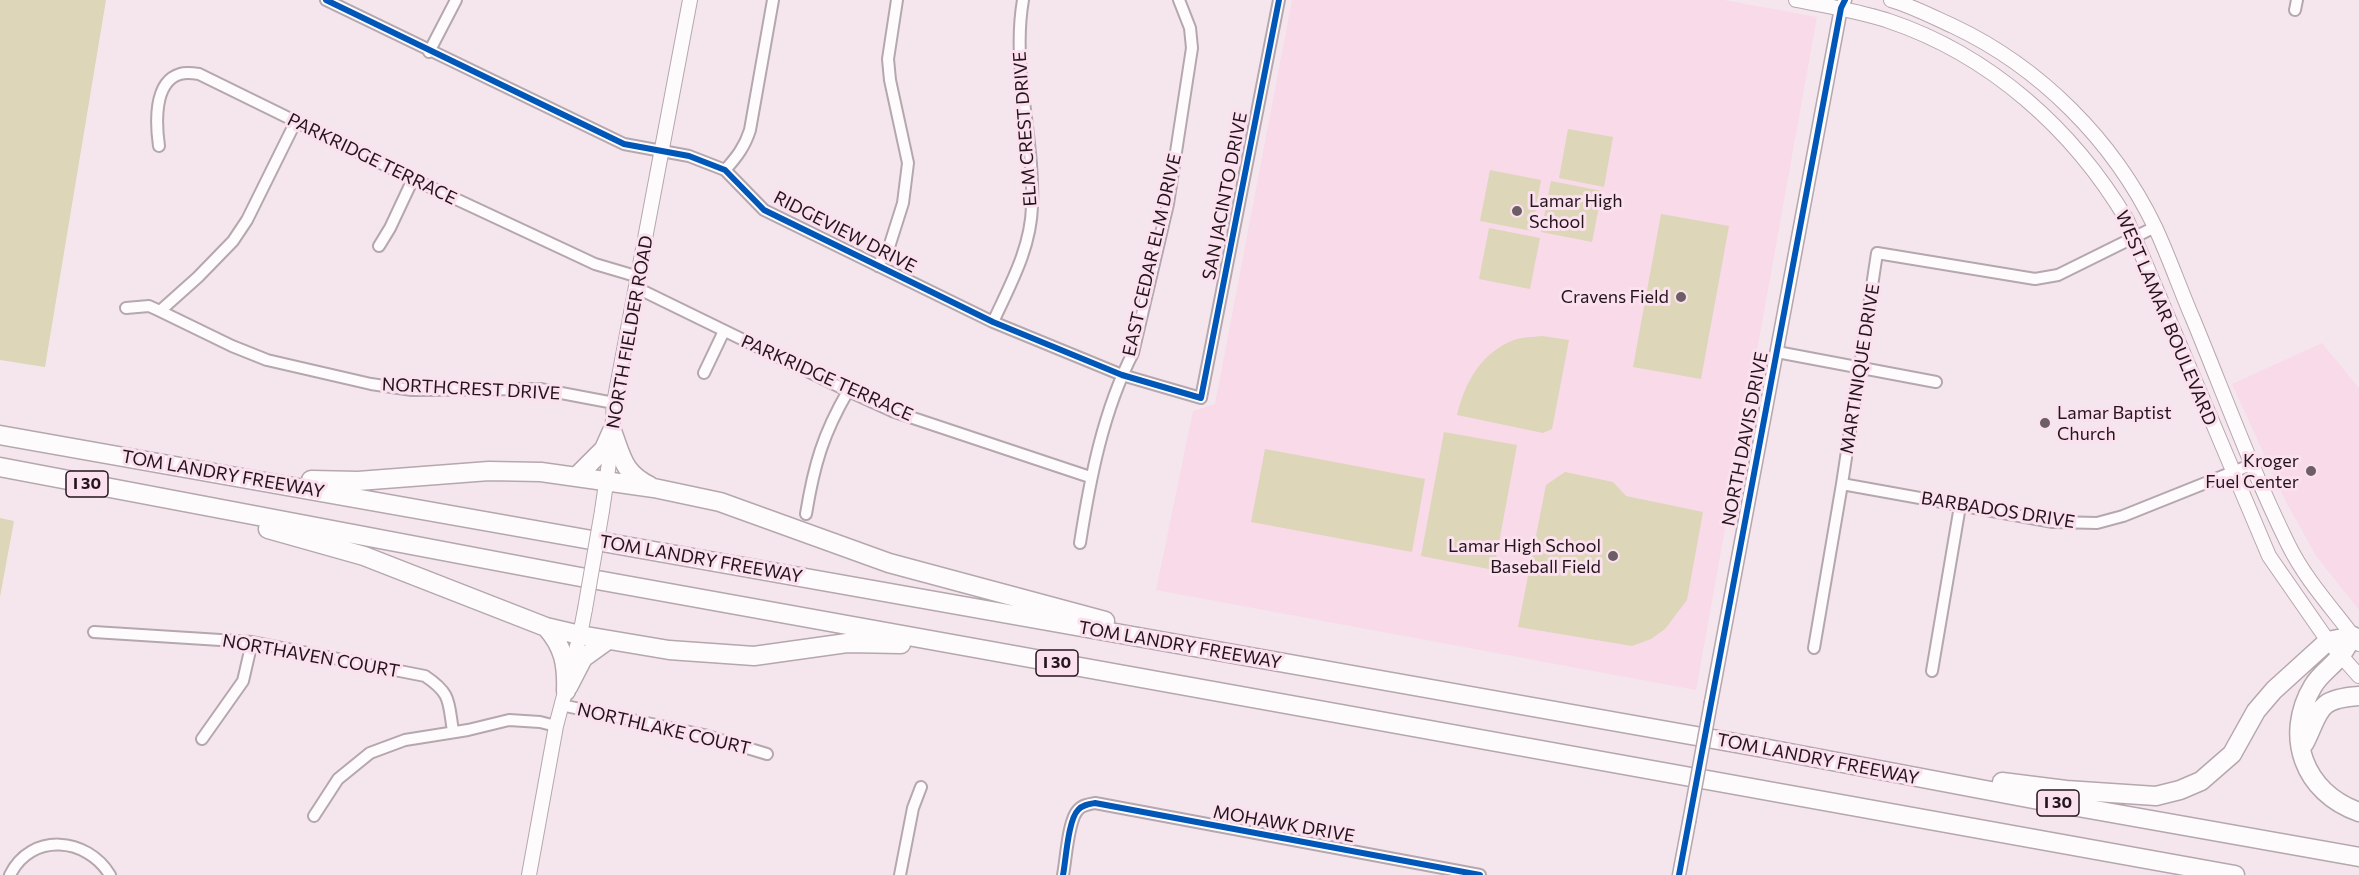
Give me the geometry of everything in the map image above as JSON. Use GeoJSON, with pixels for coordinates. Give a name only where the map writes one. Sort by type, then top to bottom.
{"type":"FeatureCollection","features":[{"type":"Feature","properties":{"kind":"highway"},"geometry":{"type":"LineString","coordinates":[[577,476],[604,449],[612,431]]}},
{"type":"Feature","properties":{"kind":"highway"},"geometry":{"type":"LineString","coordinates":[[612,431],[622,461],[634,478],[654,488]]}},
{"type":"Feature","properties":{"kind":"highway","name":"TOM LANDRY FREEWAY"},"geometry":{"type":"LineString","coordinates":[[5,436],[2359,856]]}},
{"type":"Feature","properties":{"kind":"highway"},"geometry":{"type":"LineString","coordinates":[[108,453],[262,476],[314,481],[358,481],[489,471],[541,472],[654,488],[720,502],[889,563],[1252,658]]}},
{"type":"Feature","properties":{"kind":"highway","name":"TOM LANDRY FREEWAY"},"geometry":{"type":"LineString","coordinates":[[4,468],[564,574],[2235,875]]}},
{"type":"Feature","properties":{"kind":"highway"},"geometry":{"type":"LineString","coordinates":[[166,498],[364,556],[546,627],[580,635],[669,650],[754,656],[847,642],[911,645],[1071,665]]}},
{"type":"Feature","properties":{"kind":"highway"},"geometry":{"type":"LineString","coordinates":[[546,627],[563,652],[567,669],[564,698]]}},
{"type":"Feature","properties":{"kind":"highway"},"geometry":{"type":"LineString","coordinates":[[564,698],[583,658],[608,640]]}},
{"type":"Feature","properties":{"kind":"highway"},"geometry":{"type":"LineString","coordinates":[[1758,747],[2056,789],[2156,796],[2180,790],[2201,780],[2232,754],[2256,711],[2274,690],[2328,641],[2356,640]]}},
{"type":"Feature","properties":{"kind":"highway"},"geometry":{"type":"LineString","coordinates":[[2356,640],[2315,682],[2305,701],[2300,718],[2300,751],[2308,771],[2322,791],[2341,806],[2359,812]]}},
{"type":"Feature","properties":{"kind":"highway"},"geometry":{"type":"LineString","coordinates":[[2300,751],[2314,718],[2322,706],[2342,698],[2359,696]]}},
{"type":"Feature","properties":{"kind":"highway"},"geometry":{"type":"LineString","coordinates":[[2117,854],[2196,875]]}},
{"type":"Feature","properties":{"kind":"main road","name":"NORTH FIELDER ROAD"},"geometry":{"type":"LineString","coordinates":[[529,875],[556,726],[585,609],[607,480],[614,403],[690,0]]}},
{"type":"Feature","properties":{"kind":"main road","name":"WEST LAMAR BOULEVARD"},"geometry":{"type":"LineString","coordinates":[[1796,0],[1841,3],[1926,36],[1955,50],[1990,72],[2030,103],[2070,142],[2114,198],[2134,237],[2269,556],[2328,641],[2359,676]]}},
{"type":"Feature","properties":{"kind":"main road","name":"WEST LAMAR BOULEVARD"},"geometry":{"type":"LineString","coordinates":[[1891,0],[1980,39],[2031,73],[2100,141],[2124,174],[2155,227],[2289,545],[2302,568],[2356,640]]}},
{"type":"Feature","properties":{"kind":"street","name":"RIDGEVIEW DRIVE"},"geometry":{"type":"LineString","coordinates":[[326,0],[429,52],[624,144],[689,156],[725,170],[764,210],[993,322],[1122,375],[1200,398]]}},
{"type":"Feature","properties":{"kind":"street"},"geometry":{"type":"LineString","coordinates":[[429,52],[456,0]]}},
{"type":"Feature","properties":{"kind":"street"},"geometry":{"type":"LineString","coordinates":[[725,170],[738,156],[746,143],[750,130],[774,0]]}},
{"type":"Feature","properties":{"kind":"street"},"geometry":{"type":"LineString","coordinates":[[878,266],[890,244],[903,203],[908,163],[890,80],[888,59],[897,0]]}},
{"type":"Feature","properties":{"kind":"street","name":"ELM CREST DRIVE"},"geometry":{"type":"LineString","coordinates":[[993,322],[1024,253],[1032,207],[1019,55],[1023,0]]}},
{"type":"Feature","properties":{"kind":"street","name":"EAST CEDAR ELM DRIVE"},"geometry":{"type":"LineString","coordinates":[[1080,543],[1090,477],[1122,375],[1134,353],[1168,204],[1192,48],[1190,28],[1179,0]]}},
{"type":"Feature","properties":{"kind":"street","name":"SAN JACINTO DRIVE"},"geometry":{"type":"LineString","coordinates":[[1200,398],[1279,0]]}},
{"type":"Feature","properties":{"kind":"street","name":"NORTH DAVIS DRIVE"},"geometry":{"type":"LineString","coordinates":[[1679,875],[1841,3]]}},
{"type":"Feature","properties":{"kind":"street","name":"PARKRIDGE TERRACE"},"geometry":{"type":"LineString","coordinates":[[159,146],[156,122],[160,97],[170,80],[183,73],[199,74],[412,179],[638,282],[724,331],[848,392],[892,411],[1090,477]]}},
{"type":"Feature","properties":{"kind":"street"},"geometry":{"type":"LineString","coordinates":[[160,311],[233,241],[247,220],[295,123]]}},
{"type":"Feature","properties":{"kind":"street"},"geometry":{"type":"LineString","coordinates":[[379,246],[390,228],[412,179]]}},
{"type":"Feature","properties":{"kind":"street"},"geometry":{"type":"LineString","coordinates":[[2134,237],[2155,227]]}},
{"type":"Feature","properties":{"kind":"street","name":"MARTINIQUE DRIVE"},"geometry":{"type":"LineString","coordinates":[[1814,648],[1842,484],[1877,253],[2035,279],[2058,275],[2134,237]]}},
{"type":"Feature","properties":{"kind":"street","name":"NORTHCREST DRIVE"},"geometry":{"type":"LineString","coordinates":[[126,308],[148,306],[267,360],[371,384],[412,390],[540,389],[614,403]]}},
{"type":"Feature","properties":{"kind":"street"},"geometry":{"type":"LineString","coordinates":[[704,373],[724,331]]}},
{"type":"Feature","properties":{"kind":"street"},"geometry":{"type":"LineString","coordinates":[[1777,352],[1936,382]]}},
{"type":"Feature","properties":{"kind":"street"},"geometry":{"type":"LineString","coordinates":[[806,514],[820,448],[848,392]]}},
{"type":"Feature","properties":{"kind":"street","name":"BARBADOS DRIVE"},"geometry":{"type":"LineString","coordinates":[[1842,484],[2052,522],[2097,523],[2124,516],[2253,464]]}},
{"type":"Feature","properties":{"kind":"street"},"geometry":{"type":"LineString","coordinates":[[1932,671],[1960,506]]}},
{"type":"Feature","properties":{"kind":"street","name":"NORTHAVEN COURT"},"geometry":{"type":"LineString","coordinates":[[94,632],[252,642],[425,676],[439,685],[447,694],[453,732]]}},
{"type":"Feature","properties":{"kind":"street"},"geometry":{"type":"LineString","coordinates":[[202,740],[243,681],[252,642]]}},
{"type":"Feature","properties":{"kind":"street","name":"NORTHLAKE COURT"},"geometry":{"type":"LineString","coordinates":[[564,698],[767,753]]}},
{"type":"Feature","properties":{"kind":"street"},"geometry":{"type":"LineString","coordinates":[[314,816],[338,779],[370,753],[405,740],[509,720],[540,722],[556,726]]}},
{"type":"Feature","properties":{"kind":"street"},"geometry":{"type":"LineString","coordinates":[[900,875],[913,808],[921,787]]}},
{"type":"Feature","properties":{"kind":"street","name":"MOHAWK DRIVE"},"geometry":{"type":"LineString","coordinates":[[1063,875],[1076,811],[1083,806],[1095,803],[1480,875]]}},
{"type":"Feature","properties":{"kind":"street"},"geometry":{"type":"LineString","coordinates":[[10,875],[19,861],[29,852],[54,844],[73,846],[93,854],[110,875]]}},
{"type":"Feature","properties":{"kind":"shaded area"},"geometry":{"type":"Polygon","coordinates":[[[0,0],[106,0],[45,367],[0,360],[0,0]]]}},
{"type":"Feature","properties":{"kind":"shaded area","name":"Lamar High School"},"geometry":{"type":"Polygon","coordinates":[[[1292,0],[1724,0],[1817,17],[1696,690],[1156,590],[1193,411],[1215,404],[1292,0]]]}},
{"type":"Feature","properties":{"kind":"shaded area"},"geometry":{"type":"Polygon","coordinates":[[[1568,129],[1613,137],[1604,187],[1559,178],[1568,129]]]}},
{"type":"Feature","properties":{"kind":"shaded area"},"geometry":{"type":"Polygon","coordinates":[[[1490,170],[1541,180],[1532,231],[1480,221],[1490,170]]]}},
{"type":"Feature","properties":{"kind":"shaded area"},"geometry":{"type":"Polygon","coordinates":[[[1551,181],[1602,191],[1592,242],[1541,232],[1551,181]]]}},
{"type":"Feature","properties":{"kind":"shaded area","name":"Cravens Field"},"geometry":{"type":"Polygon","coordinates":[[[1661,214],[1729,226],[1701,379],[1633,367],[1661,214]]]}},
{"type":"Feature","properties":{"kind":"shaded area"},"geometry":{"type":"Polygon","coordinates":[[[1489,228],[1540,238],[1530,289],[1479,279],[1489,228]]]}},
{"type":"Feature","properties":{"kind":"shaded area"},"geometry":{"type":"Polygon","coordinates":[[[1542,336],[1569,340],[1552,429],[1543,433],[1457,415],[1470,380],[1492,353],[1514,340],[1542,336]]]}},
{"type":"Feature","properties":{"kind":"shaded area"},"geometry":{"type":"Polygon","coordinates":[[[2322,343],[2359,388],[2359,610],[2316,556],[2284,498],[2232,384],[2322,343]]]}},
{"type":"Feature","properties":{"kind":"shaded area"},"geometry":{"type":"Polygon","coordinates":[[[1444,432],[1517,445],[1494,570],[1421,556],[1444,432]]]}},
{"type":"Feature","properties":{"kind":"shaded area"},"geometry":{"type":"Polygon","coordinates":[[[1265,449],[1425,479],[1412,552],[1251,522],[1265,449]]]}},
{"type":"Feature","properties":{"kind":"shaded area","name":"Lamar High School Baseball Field"},"geometry":{"type":"Polygon","coordinates":[[[1565,472],[1613,482],[1626,496],[1703,512],[1687,600],[1665,629],[1651,639],[1632,646],[1518,627],[1546,485],[1565,472]]]}},
{"type":"Feature","properties":{"kind":"shaded area"},"geometry":{"type":"Polygon","coordinates":[[[0,518],[14,521],[0,597],[0,518]]]}},
{"type":"Feature","properties":{"kind":"cycle path"},"geometry":{"type":"LineString","coordinates":[[326,0],[624,144],[689,156],[725,170],[764,210],[993,322],[1122,375],[1201,398],[1279,0]]}},
{"type":"Feature","properties":{"kind":"cycle path"},"geometry":{"type":"LineString","coordinates":[[1679,875],[1841,8],[1845,0]]}},
{"type":"Feature","properties":{"kind":"cycle path"},"geometry":{"type":"LineString","coordinates":[[1063,875],[1075,815],[1082,807],[1095,803],[1480,875]]}},
{"type":"Feature","properties":{"kind":"place","name":"Lamar High School"},"geometry":{"type":"Point","coordinates":[1517,211]}},
{"type":"Feature","properties":{"kind":"place","name":"Cravens Field"},"geometry":{"type":"Point","coordinates":[1681,297]}},
{"type":"Feature","properties":{"kind":"place","name":"Lamar Baptist Church"},"geometry":{"type":"Point","coordinates":[2045,423]}},
{"type":"Feature","properties":{"kind":"place","name":"Kroger Fuel Center"},"geometry":{"type":"Point","coordinates":[2311,471]}},
{"type":"Feature","properties":{"kind":"place","name":"Lamar High School Baseball Field"},"geometry":{"type":"Point","coordinates":[1613,556]}}]}
